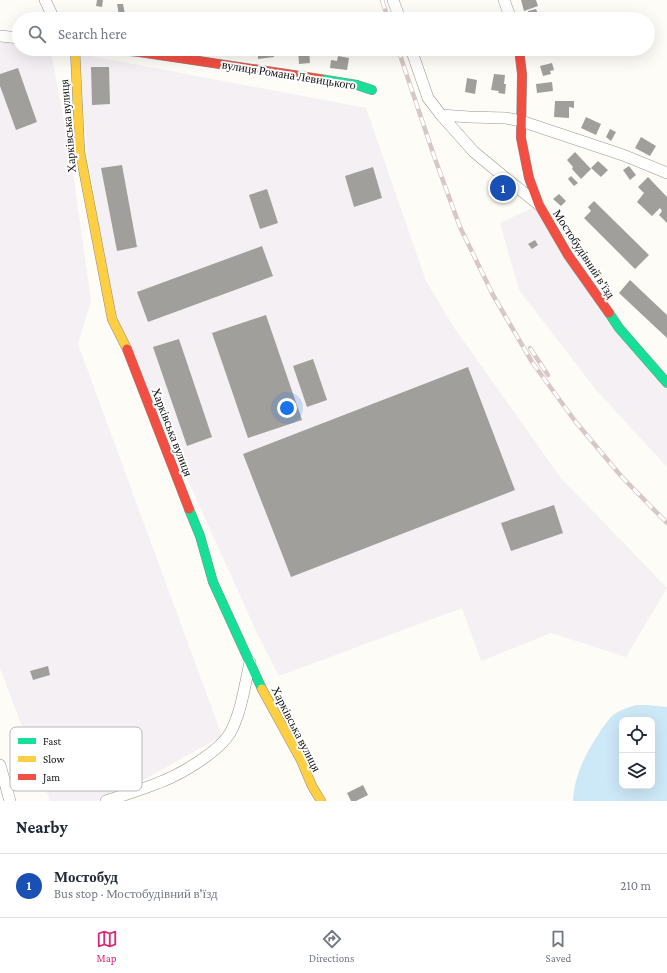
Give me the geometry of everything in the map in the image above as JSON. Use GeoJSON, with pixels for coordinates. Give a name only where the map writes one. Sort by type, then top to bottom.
{"type":"FeatureCollection","features":[{"type":"Feature","properties":{"kind":"street"},"geometry":{"type":"LineString","coordinates":[[45,0],[51,12]]}},
{"type":"Feature","properties":{"kind":"street"},"geometry":{"type":"LineString","coordinates":[[393,0],[397,12]]}},
{"type":"Feature","properties":{"kind":"street"},"geometry":{"type":"LineString","coordinates":[[504,0],[508,12]]}},
{"type":"Feature","properties":{"kind":"street"},"geometry":{"type":"LineString","coordinates":[[0,36],[12,37]]}},
{"type":"Feature","properties":{"kind":"street","name":"Харківська вулиця"},"geometry":{"type":"LineString","coordinates":[[75,56],[80,152],[112,319],[126,347],[200,536],[213,582],[263,692],[301,760],[312,786],[322,801]]}},
{"type":"Feature","properties":{"kind":"street","name":"вулиця Романа Левицького"},"geometry":{"type":"LineString","coordinates":[[165,56],[357,85],[372,90]]}},
{"type":"Feature","properties":{"kind":"street"},"geometry":{"type":"LineString","coordinates":[[413,56],[428,98],[441,115],[474,152],[539,205]]}},
{"type":"Feature","properties":{"kind":"street","name":"Мостобудівний в'їзд"},"geometry":{"type":"LineString","coordinates":[[520,56],[522,74],[522,138],[529,178],[539,205],[568,254],[619,328],[667,383]]}},
{"type":"Feature","properties":{"kind":"street"},"geometry":{"type":"LineString","coordinates":[[441,115],[469,118],[506,118],[521,121],[667,173]]}},
{"type":"Feature","properties":{"kind":"street"},"geometry":{"type":"LineString","coordinates":[[142,789],[159,783],[177,774],[204,757],[222,743],[230,733],[237,716],[250,662]]}},
{"type":"Feature","properties":{"kind":"street"},"geometry":{"type":"LineString","coordinates":[[0,765],[10,801]]}},
{"type":"Feature","properties":{"kind":"street"},"geometry":{"type":"LineString","coordinates":[[106,801],[135,791]]}},
{"type":"Feature","properties":{"kind":"shaded area"},"geometry":{"type":"Polygon","coordinates":[[[0,42],[12,43],[12,56],[51,56],[70,151],[91,301],[78,344],[222,736],[142,781],[142,727],[22,727],[0,668],[0,42]]]}},
{"type":"Feature","properties":{"kind":"shaded area"},"geometry":{"type":"Polygon","coordinates":[[[80,56],[91,56],[366,108],[426,281],[453,326],[561,478],[667,588],[626,657],[551,633],[481,661],[462,608],[279,676],[256,631],[115,319],[87,153],[80,56]]]}},
{"type":"Feature","properties":{"kind":"shaded area"},"geometry":{"type":"Polygon","coordinates":[[[539,205],[667,383],[667,467],[597,391],[519,290],[500,223],[539,205]]]}},
{"type":"Feature","properties":{"kind":"shaded area"},"geometry":{"type":"Polygon","coordinates":[[[46,791],[119,791],[96,801],[50,801],[46,791]]]}},
{"type":"Feature","properties":{"kind":"water"},"geometry":{"type":"Polygon","coordinates":[[[636,705],[667,707],[667,801],[573,801],[581,766],[593,742],[613,715],[621,710],[636,705]]]}},
{"type":"Feature","properties":{"kind":"building"},"geometry":{"type":"Polygon","coordinates":[[[97,0],[103,0],[102,7],[96,6],[97,0]]]}},
{"type":"Feature","properties":{"kind":"building"},"geometry":{"type":"Polygon","coordinates":[[[521,0],[536,0],[538,6],[524,11],[521,0]]]}},
{"type":"Feature","properties":{"kind":"building"},"geometry":{"type":"Polygon","coordinates":[[[117,4],[123,4],[125,12],[118,12],[117,4]]]}},
{"type":"Feature","properties":{"kind":"building"},"geometry":{"type":"Polygon","coordinates":[[[536,9],[537,12],[528,12],[536,9]]]}},
{"type":"Feature","properties":{"kind":"building"},"geometry":{"type":"Polygon","coordinates":[[[258,56],[274,56],[274,57],[258,59],[258,56]]]}},
{"type":"Feature","properties":{"kind":"building"},"geometry":{"type":"Polygon","coordinates":[[[298,56],[310,56],[310,63],[299,64],[298,56]]]}},
{"type":"Feature","properties":{"kind":"building"},"geometry":{"type":"Polygon","coordinates":[[[338,56],[349,58],[347,70],[330,68],[331,60],[337,61],[338,56]]]}},
{"type":"Feature","properties":{"kind":"building"},"geometry":{"type":"Polygon","coordinates":[[[552,63],[554,70],[550,71],[551,74],[543,76],[540,66],[552,63]]]}},
{"type":"Feature","properties":{"kind":"building"},"geometry":{"type":"Polygon","coordinates":[[[91,67],[109,67],[110,104],[92,105],[91,67]]]}},
{"type":"Feature","properties":{"kind":"building"},"geometry":{"type":"Polygon","coordinates":[[[18,68],[37,122],[16,130],[0,86],[0,74],[18,68]]]}},
{"type":"Feature","properties":{"kind":"building"},"geometry":{"type":"Polygon","coordinates":[[[494,74],[505,75],[505,94],[498,93],[499,91],[491,90],[494,74]]]}},
{"type":"Feature","properties":{"kind":"building"},"geometry":{"type":"Polygon","coordinates":[[[467,78],[477,80],[475,94],[465,92],[467,78]]]}},
{"type":"Feature","properties":{"kind":"building"},"geometry":{"type":"Polygon","coordinates":[[[552,82],[553,91],[537,93],[536,84],[552,82]]]}},
{"type":"Feature","properties":{"kind":"building"},"geometry":{"type":"Polygon","coordinates":[[[555,101],[574,101],[574,108],[569,107],[569,118],[554,117],[555,101]]]}},
{"type":"Feature","properties":{"kind":"building"},"geometry":{"type":"Polygon","coordinates":[[[586,117],[601,124],[596,135],[581,128],[586,117]]]}},
{"type":"Feature","properties":{"kind":"building"},"geometry":{"type":"Polygon","coordinates":[[[610,129],[616,132],[611,141],[606,137],[610,129]]]}},
{"type":"Feature","properties":{"kind":"building"},"geometry":{"type":"Polygon","coordinates":[[[641,137],[656,146],[650,156],[635,148],[641,137]]]}},
{"type":"Feature","properties":{"kind":"building"},"geometry":{"type":"Polygon","coordinates":[[[575,152],[591,169],[581,179],[572,169],[573,167],[567,160],[575,152]]]}},
{"type":"Feature","properties":{"kind":"building"},"geometry":{"type":"Polygon","coordinates":[[[598,161],[608,170],[601,177],[591,168],[598,161]]]}},
{"type":"Feature","properties":{"kind":"building"},"geometry":{"type":"Polygon","coordinates":[[[122,165],[137,247],[117,251],[101,168],[122,165]]]}},
{"type":"Feature","properties":{"kind":"building"},"geometry":{"type":"Polygon","coordinates":[[[629,166],[636,175],[630,180],[623,170],[629,166]]]}},
{"type":"Feature","properties":{"kind":"building"},"geometry":{"type":"Polygon","coordinates":[[[373,167],[382,198],[354,207],[345,176],[373,167]]]}},
{"type":"Feature","properties":{"kind":"building"},"geometry":{"type":"Polygon","coordinates":[[[571,176],[578,183],[574,186],[568,179],[571,176]]]}},
{"type":"Feature","properties":{"kind":"building"},"geometry":{"type":"Polygon","coordinates":[[[648,177],[667,197],[667,223],[659,215],[662,211],[660,208],[652,216],[637,202],[644,193],[638,187],[648,177]]]}},
{"type":"Feature","properties":{"kind":"building"},"geometry":{"type":"Polygon","coordinates":[[[267,189],[278,223],[260,229],[249,195],[267,189]]]}},
{"type":"Feature","properties":{"kind":"building"},"geometry":{"type":"Polygon","coordinates":[[[559,194],[566,201],[561,206],[553,199],[559,194]]]}},
{"type":"Feature","properties":{"kind":"building"},"geometry":{"type":"Polygon","coordinates":[[[594,201],[649,255],[635,269],[584,218],[591,211],[588,207],[594,201]]]}},
{"type":"Feature","properties":{"kind":"building"},"geometry":{"type":"Polygon","coordinates":[[[535,240],[538,245],[532,249],[528,244],[535,240]]]}},
{"type":"Feature","properties":{"kind":"building"},"geometry":{"type":"Polygon","coordinates":[[[262,246],[273,276],[148,322],[137,292],[262,246]]]}},
{"type":"Feature","properties":{"kind":"building"},"geometry":{"type":"Polygon","coordinates":[[[630,280],[667,315],[667,338],[619,293],[630,280]]]}},
{"type":"Feature","properties":{"kind":"building"},"geometry":{"type":"Polygon","coordinates":[[[266,315],[302,420],[248,438],[212,333],[266,315]]]}},
{"type":"Feature","properties":{"kind":"building"},"geometry":{"type":"Polygon","coordinates":[[[179,339],[212,437],[187,446],[153,347],[179,339]]]}},
{"type":"Feature","properties":{"kind":"building"},"geometry":{"type":"Polygon","coordinates":[[[313,359],[327,400],[307,407],[293,366],[313,359]]]}},
{"type":"Feature","properties":{"kind":"building"},"geometry":{"type":"Polygon","coordinates":[[[468,367],[515,490],[291,577],[243,454],[468,367]]]}},
{"type":"Feature","properties":{"kind":"building"},"geometry":{"type":"Polygon","coordinates":[[[554,505],[563,533],[511,551],[501,523],[554,505]]]}},
{"type":"Feature","properties":{"kind":"building"},"geometry":{"type":"Polygon","coordinates":[[[48,666],[50,675],[33,680],[30,671],[48,666]]]}},
{"type":"Feature","properties":{"kind":"building"},"geometry":{"type":"Polygon","coordinates":[[[363,785],[368,795],[356,801],[351,801],[347,793],[363,785]]]}},
{"type":"Feature","properties":{"kind":"railway"},"geometry":{"type":"LineString","coordinates":[[382,0],[386,12]]}},
{"type":"Feature","properties":{"kind":"railway"},"geometry":{"type":"LineString","coordinates":[[400,56],[460,227],[493,295],[532,362],[575,421],[621,476],[667,523]]}},
{"type":"Feature","properties":{"kind":"railway"},"geometry":{"type":"LineString","coordinates":[[530,348],[548,375]]}},
{"type":"Feature","properties":{"kind":"traffic: fast"},"geometry":{"type":"LineString","coordinates":[[320,79],[357,85],[372,90]]}},
{"type":"Feature","properties":{"kind":"traffic: fast"},"geometry":{"type":"LineString","coordinates":[[609,313],[619,328],[667,383]]}},
{"type":"Feature","properties":{"kind":"traffic: fast"},"geometry":{"type":"LineString","coordinates":[[189,509],[200,536],[213,582],[262,689]]}},
{"type":"Feature","properties":{"kind":"traffic: slow"},"geometry":{"type":"LineString","coordinates":[[75,56],[80,152],[112,319],[127,349]]}},
{"type":"Feature","properties":{"kind":"traffic: slow"},"geometry":{"type":"LineString","coordinates":[[262,689],[301,760],[312,786],[321,801]]}},
{"type":"Feature","properties":{"kind":"traffic: jam"},"geometry":{"type":"LineString","coordinates":[[166,56],[320,79]]}},
{"type":"Feature","properties":{"kind":"traffic: jam"},"geometry":{"type":"LineString","coordinates":[[520,56],[522,74],[521,138],[529,178],[539,205],[568,255],[609,313]]}},
{"type":"Feature","properties":{"kind":"traffic: jam"},"geometry":{"type":"LineString","coordinates":[[127,349],[189,509]]}},
{"type":"Feature","properties":{"kind":"place","name":"Мостобуд"},"geometry":{"type":"Point","coordinates":[503,188]}}]}
